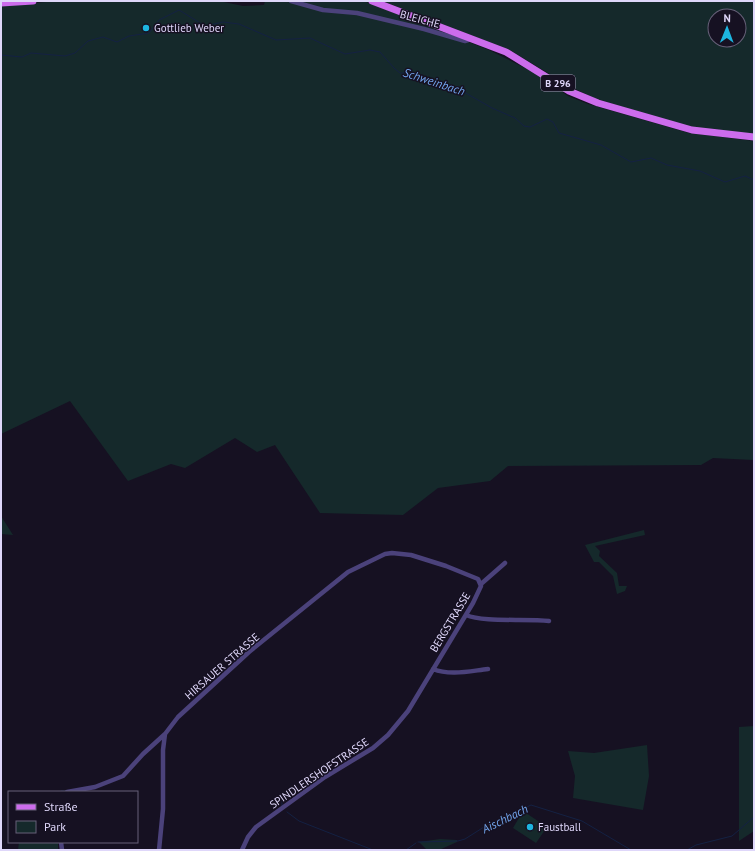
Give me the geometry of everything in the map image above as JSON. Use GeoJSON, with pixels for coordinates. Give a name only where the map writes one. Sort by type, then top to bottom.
{"type":"FeatureCollection","features":[{"type":"Feature","properties":{"kind":"main road"},"geometry":{"type":"LineString","coordinates":[[1,3],[33,1]]}},
{"type":"Feature","properties":{"kind":"main road","name":"B 296"},"geometry":{"type":"LineString","coordinates":[[372,1],[506,52],[569,90],[598,103],[692,130],[754,137]]}},
{"type":"Feature","properties":{"kind":"street","name":"BLEICHE"},"geometry":{"type":"LineString","coordinates":[[292,1],[323,10],[357,13],[424,29],[465,41],[472,38]]}},
{"type":"Feature","properties":{"kind":"street","name":"BERGSTRASSE"},"geometry":{"type":"LineString","coordinates":[[391,553],[411,555],[456,569],[478,579],[482,584],[466,615],[408,711]]}},
{"type":"Feature","properties":{"kind":"street","name":"HIRSAUER STRASSE"},"geometry":{"type":"LineString","coordinates":[[73,791],[95,787],[117,780],[127,773],[165,734],[178,717],[249,652],[348,572],[391,553]]}},
{"type":"Feature","properties":{"kind":"street"},"geometry":{"type":"LineString","coordinates":[[482,584],[505,563]]}},
{"type":"Feature","properties":{"kind":"street"},"geometry":{"type":"LineString","coordinates":[[466,615],[481,619],[528,619],[549,621]]}},
{"type":"Feature","properties":{"kind":"street"},"geometry":{"type":"LineString","coordinates":[[433,669],[455,673],[488,669]]}},
{"type":"Feature","properties":{"kind":"street","name":"SPINDLERSHOFSTRASSE"},"geometry":{"type":"LineString","coordinates":[[242,850],[248,837],[256,827],[325,777],[373,748],[401,721],[408,711]]}},
{"type":"Feature","properties":{"kind":"street"},"geometry":{"type":"LineString","coordinates":[[159,850],[163,809],[163,750],[165,734]]}},
{"type":"Feature","properties":{"kind":"street"},"geometry":{"type":"LineString","coordinates":[[154,744],[163,750]]}},
{"type":"Feature","properties":{"kind":"green space"},"geometry":{"type":"Polygon","coordinates":[[[57,1],[219,1],[243,6],[264,5],[265,1],[364,1],[489,50],[539,75],[568,96],[588,104],[689,133],[754,141],[754,460],[713,458],[701,465],[508,466],[490,481],[438,488],[403,515],[320,513],[275,445],[257,452],[235,438],[185,468],[171,464],[128,481],[70,401],[1,434],[1,6],[57,1]]]}},
{"type":"Feature","properties":{"kind":"green space"},"geometry":{"type":"Polygon","coordinates":[[[382,1],[754,1],[754,134],[719,132],[682,125],[594,98],[569,86],[510,50],[382,1]]]}},
{"type":"Feature","properties":{"kind":"green space"},"geometry":{"type":"Polygon","coordinates":[[[1,516],[13,535],[1,534],[1,516]]]}},
{"type":"Feature","properties":{"kind":"green space"},"geometry":{"type":"Polygon","coordinates":[[[644,530],[645,535],[595,546],[600,551],[599,556],[617,573],[619,586],[627,586],[625,591],[617,594],[613,576],[599,562],[594,562],[585,545],[644,530]]]}},
{"type":"Feature","properties":{"kind":"green space"},"geometry":{"type":"Polygon","coordinates":[[[754,726],[754,831],[739,841],[739,727],[754,726]]]}},
{"type":"Feature","properties":{"kind":"green space"},"geometry":{"type":"Polygon","coordinates":[[[647,745],[649,776],[643,810],[573,798],[575,776],[568,751],[594,753],[647,745]]]}},
{"type":"Feature","properties":{"kind":"green space","name":"Faustball"},"geometry":{"type":"Polygon","coordinates":[[[523,811],[547,827],[536,843],[513,828],[523,811]]]}},
{"type":"Feature","properties":{"kind":"green space"},"geometry":{"type":"Polygon","coordinates":[[[440,839],[457,840],[457,842],[439,850],[427,850],[419,842],[440,839]]]}},
{"type":"Feature","properties":{"kind":"green space"},"geometry":{"type":"Polygon","coordinates":[[[19,843],[58,843],[58,849],[61,850],[18,850],[19,843]]]}},
{"type":"Feature","properties":{"kind":"waterway","name":"Schweinbach"},"geometry":{"type":"LineString","coordinates":[[1,55],[22,57],[31,53],[65,56],[75,53],[88,41],[103,37],[117,42],[129,36],[149,33],[159,20],[179,10],[205,26],[223,22],[239,24],[276,40],[310,38],[345,54],[370,50],[380,52],[400,73],[413,73],[440,86],[455,87],[492,108],[515,118],[524,126],[530,127],[547,119],[553,122],[559,133],[601,145],[631,162],[651,158],[667,165],[700,171],[725,182],[745,176],[754,180]]}},
{"type":"Feature","properties":{"kind":"waterway"},"geometry":{"type":"LineString","coordinates":[[61,791],[66,791]]}},
{"type":"Feature","properties":{"kind":"waterway","name":"Aischbach"},"geometry":{"type":"LineString","coordinates":[[282,801],[282,806]]}},
{"type":"Feature","properties":{"kind":"waterway","name":"Aischbach"},"geometry":{"type":"LineString","coordinates":[[418,842],[458,841],[465,839],[484,827],[531,805],[582,821],[631,850]]}},
{"type":"Feature","properties":{"kind":"waterway","name":"Aischbach"},"geometry":{"type":"LineString","coordinates":[[287,812],[299,821],[373,850]]}},
{"type":"Feature","properties":{"kind":"waterway","name":"Aischbach"},"geometry":{"type":"LineString","coordinates":[[687,850],[696,845],[732,836],[754,817]]}},
{"type":"Feature","properties":{"kind":"waterway","name":"Aischbach"},"geometry":{"type":"LineString","coordinates":[[406,850],[416,843]]}},
{"type":"Feature","properties":{"kind":"place","name":"Gottlieb Weber"},"geometry":{"type":"Point","coordinates":[146,28]}},
{"type":"Feature","properties":{"kind":"place","name":"Faustball"},"geometry":{"type":"Point","coordinates":[530,827]}}]}
